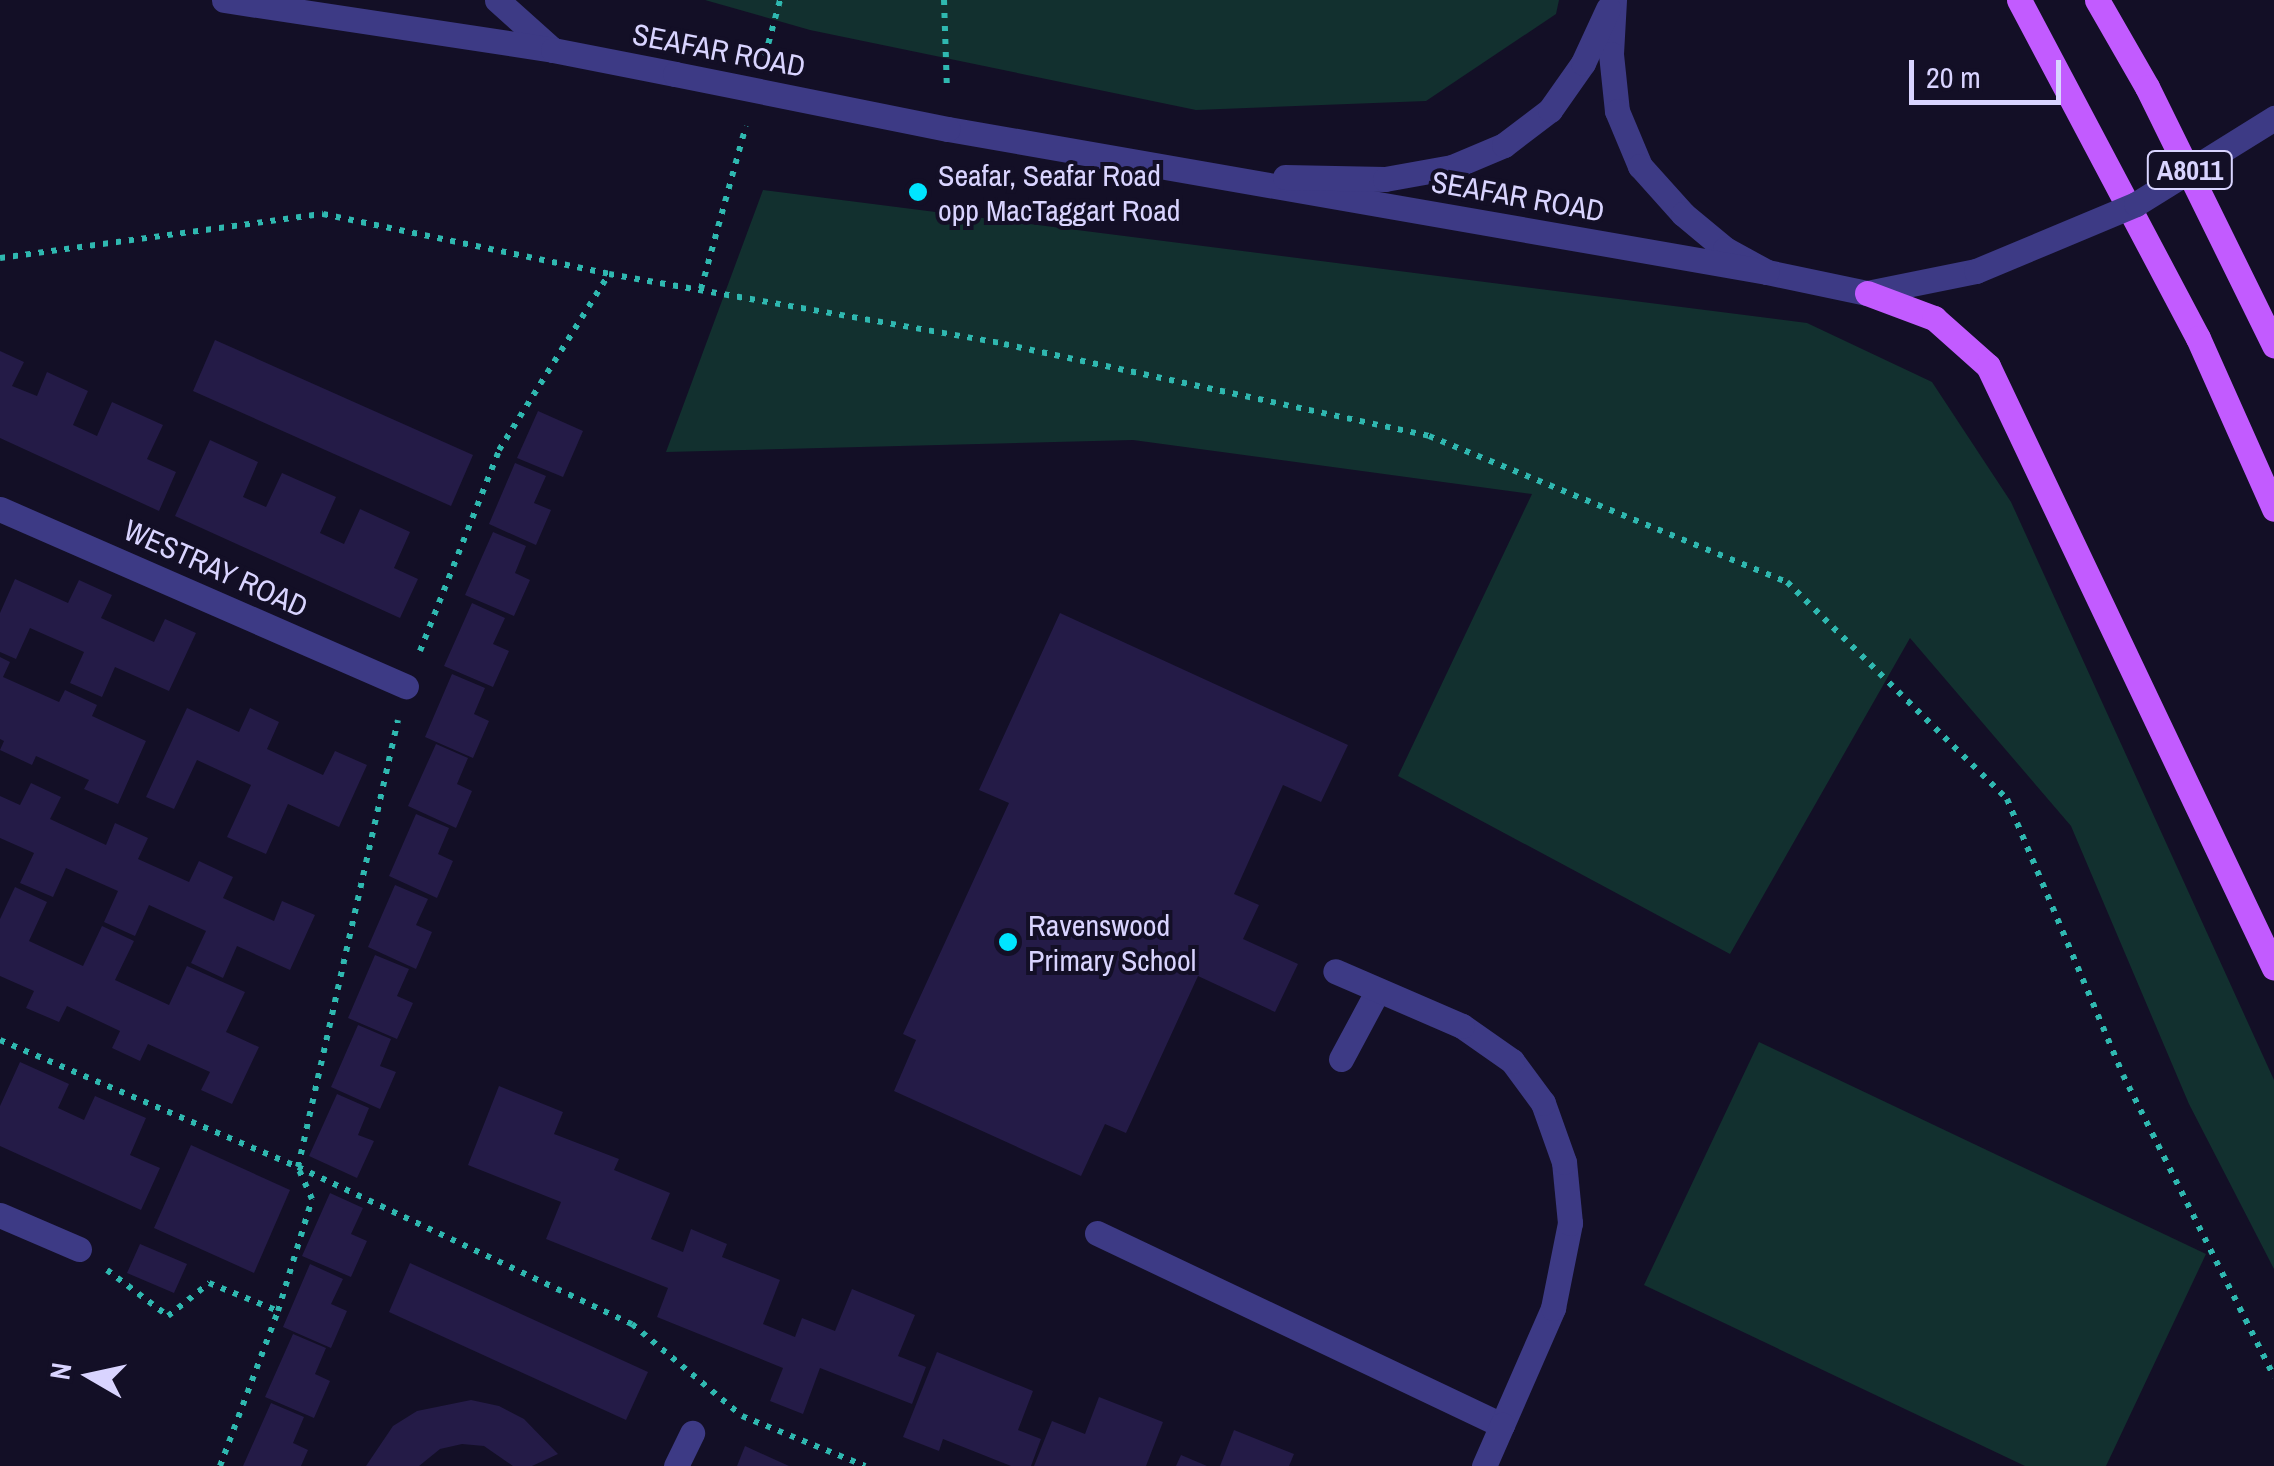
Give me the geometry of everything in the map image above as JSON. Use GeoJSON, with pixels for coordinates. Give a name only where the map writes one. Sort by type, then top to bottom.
{"type":"FeatureCollection","features":[{"type":"Feature","properties":{"kind":"main road","name":"A8011"},"geometry":{"type":"LineString","coordinates":[[2018,0],[2198,338],[2274,509]]}},
{"type":"Feature","properties":{"kind":"main road","name":"A8011"},"geometry":{"type":"LineString","coordinates":[[2097,0],[2147,87],[2274,345]]}},
{"type":"Feature","properties":{"kind":"main road"},"geometry":{"type":"LineString","coordinates":[[1867,294],[1934,318],[1988,366],[2274,968]]}},
{"type":"Feature","properties":{"kind":"street","name":"SEAFAR ROAD"},"geometry":{"type":"LineString","coordinates":[[224,0],[553,50],[948,130],[1767,272]]}},
{"type":"Feature","properties":{"kind":"street"},"geometry":{"type":"LineString","coordinates":[[497,0],[553,50]]}},
{"type":"Feature","properties":{"kind":"street","name":"SEAFAR ROAD"},"geometry":{"type":"LineString","coordinates":[[1200,175],[1386,179],[1452,168],[1504,144],[1550,110],[1583,63],[1613,0]]}},
{"type":"Feature","properties":{"kind":"street"},"geometry":{"type":"LineString","coordinates":[[1613,0],[1610,54],[1617,112],[1640,166],[1697,226],[1724,248],[1767,272],[1867,294],[1976,271],[2136,204],[2274,118]]}},
{"type":"Feature","properties":{"kind":"street","name":"WESTRAY ROAD"},"geometry":{"type":"LineString","coordinates":[[0,508],[406,686]]}},
{"type":"Feature","properties":{"kind":"street"},"geometry":{"type":"LineString","coordinates":[[1335,971],[1462,1026],[1512,1060],[1543,1103],[1564,1162],[1570,1223],[1553,1308],[1484,1466]]}},
{"type":"Feature","properties":{"kind":"street"},"geometry":{"type":"LineString","coordinates":[[1342,1059],[1378,990]]}},
{"type":"Feature","properties":{"kind":"street"},"geometry":{"type":"LineString","coordinates":[[0,1215],[79,1250]]}},
{"type":"Feature","properties":{"kind":"street"},"geometry":{"type":"LineString","coordinates":[[1097,1233],[1502,1425]]}},
{"type":"Feature","properties":{"kind":"street"},"geometry":{"type":"LineString","coordinates":[[676,1466],[692,1432]]}},
{"type":"Feature","properties":{"kind":"path"},"geometry":{"type":"LineString","coordinates":[[764,58],[780,0]]}},
{"type":"Feature","properties":{"kind":"path"},"geometry":{"type":"LineString","coordinates":[[944,0],[948,130]]}},
{"type":"Feature","properties":{"kind":"path"},"geometry":{"type":"LineString","coordinates":[[701,289],[748,116]]}},
{"type":"Feature","properties":{"kind":"path"},"geometry":{"type":"LineString","coordinates":[[0,258],[323,214],[609,274],[1004,344],[1429,436],[1787,582],[2008,799],[2123,1075],[2274,1378]]}},
{"type":"Feature","properties":{"kind":"path"},"geometry":{"type":"LineString","coordinates":[[220,1466],[278,1311],[312,1199],[298,1167],[406,686],[498,450],[609,274]]}},
{"type":"Feature","properties":{"kind":"path"},"geometry":{"type":"LineString","coordinates":[[0,1040],[298,1167],[632,1324],[742,1416],[864,1466]]}},
{"type":"Feature","properties":{"kind":"path"},"geometry":{"type":"LineString","coordinates":[[79,1250],[168,1316],[209,1283],[278,1311]]}},
{"type":"Feature","properties":{"kind":"green space"},"geometry":{"type":"Polygon","coordinates":[[[705,0],[1559,0],[1556,14],[1426,101],[1196,110],[810,30],[705,0]]]}},
{"type":"Feature","properties":{"kind":"green space"},"geometry":{"type":"Polygon","coordinates":[[[763,190],[1807,323],[1932,382],[2011,502],[2274,1080],[2274,1269],[2189,1104],[2071,826],[1910,638],[1730,954],[1398,776],[1532,494],[1133,440],[666,452],[763,190]]]}},
{"type":"Feature","properties":{"kind":"green space"},"geometry":{"type":"Polygon","coordinates":[[[1759,1042],[2206,1254],[2106,1466],[2025,1466],[1644,1285],[1759,1042]]]}},
{"type":"Feature","properties":{"kind":"building"},"geometry":{"type":"Polygon","coordinates":[[[215,340],[473,455],[451,506],[193,391],[215,340]]]}},
{"type":"Feature","properties":{"kind":"building"},"geometry":{"type":"Polygon","coordinates":[[[0,351],[24,362],[12,386],[37,396],[47,372],[88,391],[73,425],[97,436],[112,402],[163,425],[147,459],[176,472],[159,511],[0,438],[0,351]]]}},
{"type":"Feature","properties":{"kind":"building"},"geometry":{"type":"Polygon","coordinates":[[[538,411],[583,431],[563,477],[517,458],[538,411]]]}},
{"type":"Feature","properties":{"kind":"building"},"geometry":{"type":"Polygon","coordinates":[[[210,440],[258,462],[243,497],[266,507],[282,473],[336,497],[320,533],[344,544],[360,509],[410,532],[394,568],[418,579],[400,618],[175,516],[210,440]]]}},
{"type":"Feature","properties":{"kind":"building"},"geometry":{"type":"Polygon","coordinates":[[[515,463],[546,476],[534,503],[551,510],[536,545],[489,524],[515,463]]]}},
{"type":"Feature","properties":{"kind":"building"},"geometry":{"type":"Polygon","coordinates":[[[493,532],[526,546],[515,573],[530,580],[514,616],[465,595],[493,532]]]}},
{"type":"Feature","properties":{"kind":"building"},"geometry":{"type":"Polygon","coordinates":[[[15,579],[68,603],[79,580],[112,595],[101,618],[154,642],[165,619],[196,633],[169,691],[115,667],[102,697],[70,683],[84,652],[30,628],[16,659],[0,652],[0,613],[15,579]]]}},
{"type":"Feature","properties":{"kind":"building"},"geometry":{"type":"Polygon","coordinates":[[[472,603],[505,618],[493,644],[509,651],[493,687],[444,666],[472,603]]]}},
{"type":"Feature","properties":{"kind":"building"},"geometry":{"type":"Polygon","coordinates":[[[1060,613],[1348,745],[1321,802],[1283,785],[1234,894],[1259,905],[1243,939],[1298,964],[1275,1012],[1198,976],[1126,1133],[1105,1124],[1081,1176],[894,1091],[916,1040],[903,1034],[1009,803],[979,790],[1060,613]]]}},
{"type":"Feature","properties":{"kind":"building"},"geometry":{"type":"Polygon","coordinates":[[[0,657],[10,662],[3,677],[59,702],[65,690],[97,705],[92,716],[146,741],[118,804],[84,789],[89,780],[36,756],[32,765],[0,750],[4,741],[0,739],[0,657]]]}},
{"type":"Feature","properties":{"kind":"building"},"geometry":{"type":"Polygon","coordinates":[[[452,674],[485,688],[474,714],[489,721],[473,758],[425,737],[452,674]]]}},
{"type":"Feature","properties":{"kind":"building"},"geometry":{"type":"Polygon","coordinates":[[[187,708],[239,732],[250,708],[279,722],[267,749],[323,775],[335,751],[367,765],[339,827],[288,804],[266,854],[227,837],[251,785],[197,760],[174,809],[146,797],[187,708]]]}},
{"type":"Feature","properties":{"kind":"building"},"geometry":{"type":"Polygon","coordinates":[[[436,744],[468,758],[457,784],[472,791],[456,828],[408,806],[436,744]]]}},
{"type":"Feature","properties":{"kind":"building"},"geometry":{"type":"Polygon","coordinates":[[[31,783],[61,797],[50,819],[106,845],[115,823],[148,838],[138,859],[189,882],[199,861],[233,877],[223,898],[274,921],[282,901],[315,915],[290,970],[237,946],[223,978],[191,963],[206,931],[149,905],[135,936],[104,922],[118,891],[66,868],[53,897],[20,883],[34,853],[0,838],[0,796],[20,805],[31,783]]]}},
{"type":"Feature","properties":{"kind":"building"},"geometry":{"type":"Polygon","coordinates":[[[416,814],[449,828],[438,854],[453,861],[437,898],[389,876],[416,814]]]}},
{"type":"Feature","properties":{"kind":"building"},"geometry":{"type":"Polygon","coordinates":[[[395,885],[428,899],[416,925],[432,932],[416,969],[368,947],[395,885]]]}},
{"type":"Feature","properties":{"kind":"building"},"geometry":{"type":"Polygon","coordinates":[[[15,887],[47,902],[29,941],[83,966],[102,926],[134,941],[115,980],[169,1005],[187,966],[245,992],[226,1032],[259,1047],[232,1104],[201,1090],[210,1072],[148,1044],[140,1061],[112,1048],[120,1031],[67,1006],[59,1022],[26,1008],[34,991],[0,976],[0,919],[15,887]]]}},
{"type":"Feature","properties":{"kind":"building"},"geometry":{"type":"Polygon","coordinates":[[[375,955],[409,969],[397,996],[413,1003],[397,1039],[348,1018],[375,955]]]}},
{"type":"Feature","properties":{"kind":"building"},"geometry":{"type":"Polygon","coordinates":[[[358,1025],[391,1039],[380,1066],[396,1072],[380,1109],[331,1087],[358,1025]]]}},
{"type":"Feature","properties":{"kind":"building"},"geometry":{"type":"Polygon","coordinates":[[[20,1062],[69,1084],[58,1108],[84,1120],[95,1096],[146,1118],[130,1155],[160,1168],[141,1210],[0,1146],[0,1106],[20,1062]]]}},
{"type":"Feature","properties":{"kind":"building"},"geometry":{"type":"Polygon","coordinates":[[[499,1086],[563,1112],[554,1134],[619,1159],[614,1170],[670,1193],[651,1239],[683,1252],[691,1229],[727,1244],[722,1257],[780,1280],[763,1324],[795,1337],[802,1318],[835,1331],[852,1289],[915,1315],[898,1356],[926,1367],[912,1404],[820,1368],[803,1414],[770,1401],[783,1368],[657,1317],[668,1288],[546,1239],[561,1202],[468,1165],[499,1086]]]}},
{"type":"Feature","properties":{"kind":"building"},"geometry":{"type":"Polygon","coordinates":[[[337,1094],[369,1108],[358,1135],[374,1141],[357,1178],[309,1156],[337,1094]]]}},
{"type":"Feature","properties":{"kind":"building"},"geometry":{"type":"Polygon","coordinates":[[[191,1145],[290,1190],[254,1273],[154,1228],[191,1145]]]}},
{"type":"Feature","properties":{"kind":"building"},"geometry":{"type":"Polygon","coordinates":[[[330,1193],[363,1208],[351,1234],[367,1241],[351,1277],[302,1256],[330,1193]]]}},
{"type":"Feature","properties":{"kind":"building"},"geometry":{"type":"Polygon","coordinates":[[[140,1244],[187,1264],[174,1293],[127,1273],[140,1244]]]}},
{"type":"Feature","properties":{"kind":"building"},"geometry":{"type":"Polygon","coordinates":[[[410,1263],[648,1372],[626,1420],[389,1312],[410,1263]]]}},
{"type":"Feature","properties":{"kind":"building"},"geometry":{"type":"Polygon","coordinates":[[[310,1264],[343,1279],[331,1304],[347,1311],[331,1348],[283,1327],[310,1264]]]}},
{"type":"Feature","properties":{"kind":"building"},"geometry":{"type":"Polygon","coordinates":[[[293,1334],[326,1348],[315,1374],[330,1381],[314,1418],[265,1397],[293,1334]]]}},
{"type":"Feature","properties":{"kind":"building"},"geometry":{"type":"Polygon","coordinates":[[[937,1352],[1033,1391],[1018,1430],[1041,1439],[1031,1466],[1011,1466],[943,1439],[939,1451],[903,1437],[937,1352]]]}},
{"type":"Feature","properties":{"kind":"building"},"geometry":{"type":"Polygon","coordinates":[[[1099,1397],[1163,1422],[1146,1466],[1034,1466],[1052,1421],[1085,1434],[1099,1397]]]}},
{"type":"Feature","properties":{"kind":"building"},"geometry":{"type":"Polygon","coordinates":[[[471,1400],[499,1406],[524,1419],[558,1454],[532,1466],[513,1466],[484,1446],[462,1444],[440,1449],[419,1466],[366,1466],[393,1426],[417,1411],[471,1400]]]}},
{"type":"Feature","properties":{"kind":"building"},"geometry":{"type":"Polygon","coordinates":[[[271,1403],[304,1417],[293,1443],[308,1450],[301,1466],[243,1466],[271,1403]]]}},
{"type":"Feature","properties":{"kind":"building"},"geometry":{"type":"Polygon","coordinates":[[[1234,1430],[1294,1454],[1289,1466],[1220,1466],[1234,1430]]]}},
{"type":"Feature","properties":{"kind":"building"},"geometry":{"type":"Polygon","coordinates":[[[745,1446],[789,1466],[737,1466],[745,1446]]]}},
{"type":"Feature","properties":{"kind":"building"},"geometry":{"type":"Polygon","coordinates":[[[1181,1455],[1207,1466],[1176,1466],[1181,1455]]]}},
{"type":"Feature","properties":{"kind":"place","name":"Seafar, Seafar Road opp MacTaggart Road"},"geometry":{"type":"Point","coordinates":[918,192]}},
{"type":"Feature","properties":{"kind":"place","name":"Ravenswood Primary School"},"geometry":{"type":"Point","coordinates":[1008,942]}}]}
